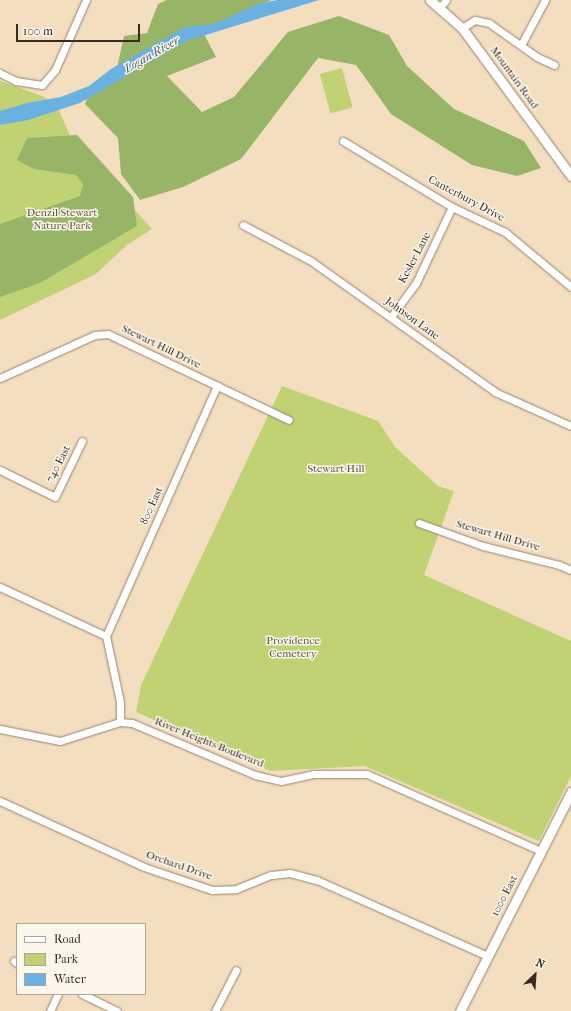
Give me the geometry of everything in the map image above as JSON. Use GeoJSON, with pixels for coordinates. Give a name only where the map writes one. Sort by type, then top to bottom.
{"type":"FeatureCollection","features":[{"type":"Feature","properties":{"kind":"street"},"geometry":{"type":"LineString","coordinates":[[0,73],[16,81],[42,85],[55,70],[86,0]]}},
{"type":"Feature","properties":{"kind":"street","name":"Mountain Road"},"geometry":{"type":"LineString","coordinates":[[430,0],[443,4],[571,176]]}},
{"type":"Feature","properties":{"kind":"street"},"geometry":{"type":"LineString","coordinates":[[521,45],[545,0]]}},
{"type":"Feature","properties":{"kind":"street"},"geometry":{"type":"LineString","coordinates":[[462,28],[475,20],[489,23],[554,65]]}},
{"type":"Feature","properties":{"kind":"street","name":"Canterbury Drive"},"geometry":{"type":"LineString","coordinates":[[343,141],[452,207],[505,232],[571,287]]}},
{"type":"Feature","properties":{"kind":"street","name":"Kesler Lane"},"geometry":{"type":"LineString","coordinates":[[391,317],[423,270],[452,207]]}},
{"type":"Feature","properties":{"kind":"street","name":"Johnson Lane"},"geometry":{"type":"LineString","coordinates":[[243,224],[311,261],[494,392],[571,426]]}},
{"type":"Feature","properties":{"kind":"street","name":"Stewart Hill Drive"},"geometry":{"type":"LineString","coordinates":[[0,378],[95,334],[108,334],[289,420]]}},
{"type":"Feature","properties":{"kind":"street","name":"800 East"},"geometry":{"type":"LineString","coordinates":[[106,636],[217,386]]}},
{"type":"Feature","properties":{"kind":"street","name":"740 East"},"geometry":{"type":"LineString","coordinates":[[0,470],[54,497],[82,441]]}},
{"type":"Feature","properties":{"kind":"street","name":"Stewart Hill Drive"},"geometry":{"type":"LineString","coordinates":[[419,523],[483,546],[559,565],[571,570]]}},
{"type":"Feature","properties":{"kind":"street"},"geometry":{"type":"LineString","coordinates":[[0,587],[106,636],[120,702],[120,722]]}},
{"type":"Feature","properties":{"kind":"street","name":"River Heights Boulevard"},"geometry":{"type":"LineString","coordinates":[[0,729],[60,741],[120,722],[132,723],[255,775],[281,781],[314,774],[367,774],[541,852]]}},
{"type":"Feature","properties":{"kind":"street","name":"1000 East"},"geometry":{"type":"LineString","coordinates":[[460,1011],[571,792]]}},
{"type":"Feature","properties":{"kind":"street","name":"Orchard Drive"},"geometry":{"type":"LineString","coordinates":[[0,801],[144,867],[212,890],[236,888],[270,875],[290,873],[317,880],[488,956]]}},
{"type":"Feature","properties":{"kind":"street"},"geometry":{"type":"LineString","coordinates":[[215,1011],[236,970]]}},
{"type":"Feature","properties":{"kind":"street"},"geometry":{"type":"LineString","coordinates":[[50,1011],[58,995]]}},
{"type":"Feature","properties":{"kind":"street"},"geometry":{"type":"LineString","coordinates":[[84,995],[117,1011]]}},
{"type":"Feature","properties":{"kind":"green space"},"geometry":{"type":"Polygon","coordinates":[[[167,0],[271,0],[203,32],[216,57],[167,76],[202,112],[234,97],[288,32],[339,16],[389,35],[407,66],[454,109],[524,141],[541,168],[517,176],[472,165],[391,114],[356,65],[318,58],[241,159],[183,187],[140,200],[121,174],[118,138],[85,104],[90,90],[115,77],[124,36],[147,33],[158,4],[167,0]]]}},
{"type":"Feature","properties":{"kind":"green space"},"geometry":{"type":"Polygon","coordinates":[[[342,68],[353,108],[330,114],[320,74],[342,68]]]}},
{"type":"Feature","properties":{"kind":"green space","name":"Denzil Stewart Nature Park"},"geometry":{"type":"Polygon","coordinates":[[[0,81],[42,96],[56,104],[73,142],[152,229],[127,245],[96,274],[0,320],[0,81]]]}},
{"type":"Feature","properties":{"kind":"green space"},"geometry":{"type":"Polygon","coordinates":[[[77,135],[133,197],[137,226],[40,283],[0,297],[0,224],[80,196],[83,184],[76,175],[34,169],[17,160],[27,138],[77,135]]]}},
{"type":"Feature","properties":{"kind":"green space","name":"Providence Cemetery"},"geometry":{"type":"Polygon","coordinates":[[[282,386],[378,421],[395,447],[438,486],[454,491],[424,575],[571,641],[571,776],[539,841],[365,766],[270,771],[136,712],[141,685],[282,386]]]}},
{"type":"Feature","properties":{"kind":"water","name":"Logan River"},"geometry":{"type":"Polygon","coordinates":[[[278,0],[319,0],[186,41],[80,103],[28,120],[0,125],[0,111],[27,103],[61,97],[89,86],[111,69],[185,27],[214,24],[260,3],[278,0]]]}},
{"type":"Feature","properties":{"kind":"park label","name":"Stewart Hill"},"geometry":{"type":"Point","coordinates":[336,469]}}]}
